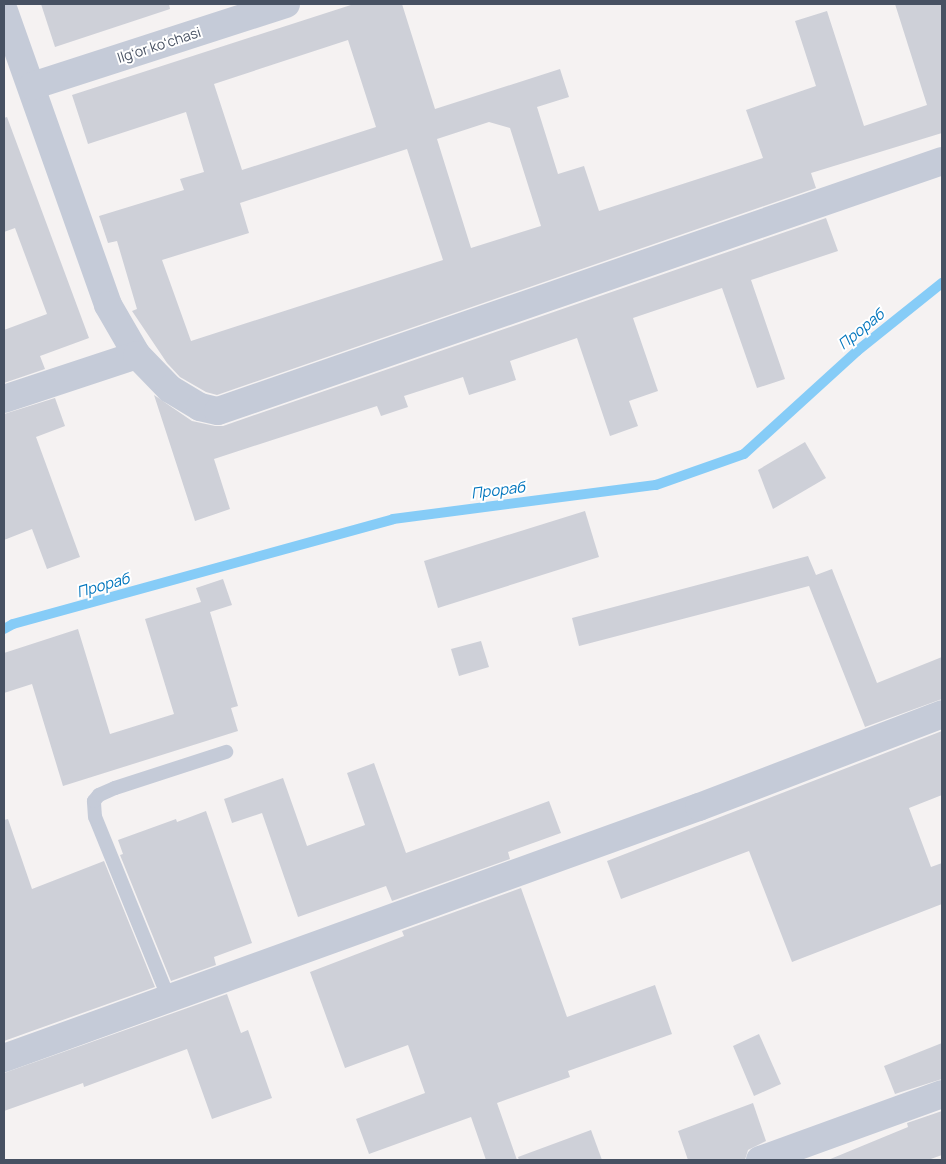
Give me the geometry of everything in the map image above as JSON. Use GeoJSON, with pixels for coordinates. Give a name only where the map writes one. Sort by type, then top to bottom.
{"type":"FeatureCollection","features":[{"type":"Feature","properties":{"kind":"street","name":"Ilgʻor koʻchasi"},"geometry":{"type":"LineString","coordinates":[[32,86],[286,4]]}},
{"type":"Feature","properties":{"kind":"street"},"geometry":{"type":"LineString","coordinates":[[4,14],[32,86],[108,305],[137,355],[170,389],[200,407],[218,410],[942,161]]}},
{"type":"Feature","properties":{"kind":"street"},"geometry":{"type":"LineString","coordinates":[[4,399],[137,355]]}},
{"type":"Feature","properties":{"kind":"street"},"geometry":{"type":"LineString","coordinates":[[4,1058],[699,806],[942,714]]}},
{"type":"Feature","properties":{"kind":"street"},"geometry":{"type":"LineString","coordinates":[[760,1160],[942,1094]]}},
{"type":"Feature","properties":{"kind":"lane"},"geometry":{"type":"LineString","coordinates":[[170,999],[95,817],[94,801],[99,795],[115,788],[226,752]]}},
{"type":"Feature","properties":{"kind":"building"},"geometry":{"type":"Polygon","coordinates":[[[41,4],[169,4],[170,9],[55,47],[41,4]]]}},
{"type":"Feature","properties":{"kind":"building"},"geometry":{"type":"Polygon","coordinates":[[[354,4],[402,4],[435,109],[560,69],[569,97],[537,107],[558,174],[584,166],[599,211],[763,158],[746,110],[816,86],[795,21],[827,11],[864,126],[927,105],[895,4],[942,4],[942,133],[811,173],[816,188],[217,395],[206,392],[180,377],[167,363],[132,311],[137,309],[117,241],[108,243],[99,216],[184,190],[180,179],[204,172],[186,112],[88,144],[72,95],[354,4]],[[348,40],[214,84],[242,170],[376,127],[348,40]],[[489,122],[437,139],[471,248],[541,226],[510,128],[489,122]],[[407,149],[240,203],[249,233],[162,260],[191,341],[443,260],[407,149]]]}},
{"type":"Feature","properties":{"kind":"building"},"geometry":{"type":"Polygon","coordinates":[[[7,117],[89,338],[40,356],[45,369],[4,383],[4,330],[47,314],[15,228],[4,232],[4,118],[7,117]]]}},
{"type":"Feature","properties":{"kind":"building"},"geometry":{"type":"Polygon","coordinates":[[[826,218],[838,251],[751,280],[785,379],[757,388],[722,288],[633,318],[658,391],[629,401],[638,426],[610,436],[577,338],[510,361],[516,380],[469,395],[463,377],[404,396],[408,407],[381,416],[377,406],[214,459],[230,509],[195,521],[154,395],[192,421],[223,426],[826,218]]]}},
{"type":"Feature","properties":{"kind":"building"},"geometry":{"type":"Polygon","coordinates":[[[55,398],[65,426],[36,437],[80,557],[47,569],[32,529],[4,540],[4,414],[55,398]]]}},
{"type":"Feature","properties":{"kind":"building"},"geometry":{"type":"Polygon","coordinates":[[[805,442],[826,478],[773,509],[758,470],[805,442]]]}},
{"type":"Feature","properties":{"kind":"building"},"geometry":{"type":"Polygon","coordinates":[[[585,511],[599,557],[438,608],[424,561],[585,511]]]}},
{"type":"Feature","properties":{"kind":"building"},"geometry":{"type":"Polygon","coordinates":[[[808,556],[816,575],[832,569],[877,683],[942,657],[942,699],[865,727],[809,586],[579,646],[572,618],[808,556]]]}},
{"type":"Feature","properties":{"kind":"building"},"geometry":{"type":"Polygon","coordinates":[[[223,579],[232,605],[210,612],[238,706],[231,708],[238,731],[63,786],[32,684],[4,693],[4,653],[78,629],[110,734],[174,714],[145,619],[201,602],[196,588],[223,579]]]}},
{"type":"Feature","properties":{"kind":"building"},"geometry":{"type":"Polygon","coordinates":[[[481,641],[489,667],[459,676],[451,649],[481,641]]]}},
{"type":"Feature","properties":{"kind":"building"},"geometry":{"type":"Polygon","coordinates":[[[942,731],[942,795],[909,808],[931,867],[942,863],[942,904],[792,962],[749,851],[621,899],[607,861],[942,731]]]}},
{"type":"Feature","properties":{"kind":"building"},"geometry":{"type":"Polygon","coordinates":[[[374,763],[406,853],[549,801],[561,833],[508,852],[510,859],[392,901],[386,886],[298,917],[262,813],[232,823],[224,799],[283,778],[307,846],[365,825],[347,773],[374,763]]]}},
{"type":"Feature","properties":{"kind":"building"},"geometry":{"type":"Polygon","coordinates":[[[206,811],[252,943],[214,957],[216,965],[171,981],[120,855],[123,854],[118,840],[176,819],[177,822],[206,811]]]}},
{"type":"Feature","properties":{"kind":"building"},"geometry":{"type":"Polygon","coordinates":[[[8,819],[32,889],[104,861],[155,987],[4,1041],[4,820],[8,819]]]}},
{"type":"Feature","properties":{"kind":"building"},"geometry":{"type":"Polygon","coordinates":[[[521,888],[567,1017],[655,985],[672,1034],[568,1071],[570,1077],[497,1103],[517,1160],[486,1160],[471,1117],[369,1154],[356,1119],[425,1093],[408,1045],[345,1068],[310,972],[404,936],[402,931],[521,888]]]}},
{"type":"Feature","properties":{"kind":"building"},"geometry":{"type":"Polygon","coordinates":[[[227,994],[241,1033],[248,1030],[272,1098],[212,1119],[187,1049],[84,1087],[83,1083],[4,1111],[4,1073],[227,994]]]}},
{"type":"Feature","properties":{"kind":"building"},"geometry":{"type":"Polygon","coordinates":[[[759,1034],[781,1084],[754,1096],[733,1046],[759,1034]]]}},
{"type":"Feature","properties":{"kind":"building"},"geometry":{"type":"Polygon","coordinates":[[[942,1043],[942,1079],[895,1094],[884,1066],[942,1043]]]}},
{"type":"Feature","properties":{"kind":"building"},"geometry":{"type":"Polygon","coordinates":[[[753,1103],[766,1141],[748,1150],[745,1160],[688,1160],[678,1131],[753,1103]]]}},
{"type":"Feature","properties":{"kind":"building"},"geometry":{"type":"Polygon","coordinates":[[[942,1111],[942,1155],[928,1160],[828,1160],[908,1127],[907,1123],[942,1111]]]}},
{"type":"Feature","properties":{"kind":"building"},"geometry":{"type":"Polygon","coordinates":[[[591,1130],[602,1160],[519,1160],[518,1157],[591,1130]]]}},
{"type":"Feature","properties":{"kind":"waterway","name":"Прораб"},"geometry":{"type":"LineString","coordinates":[[4,629],[13,624],[393,519],[656,485],[744,454],[857,351],[942,283]]}}]}
